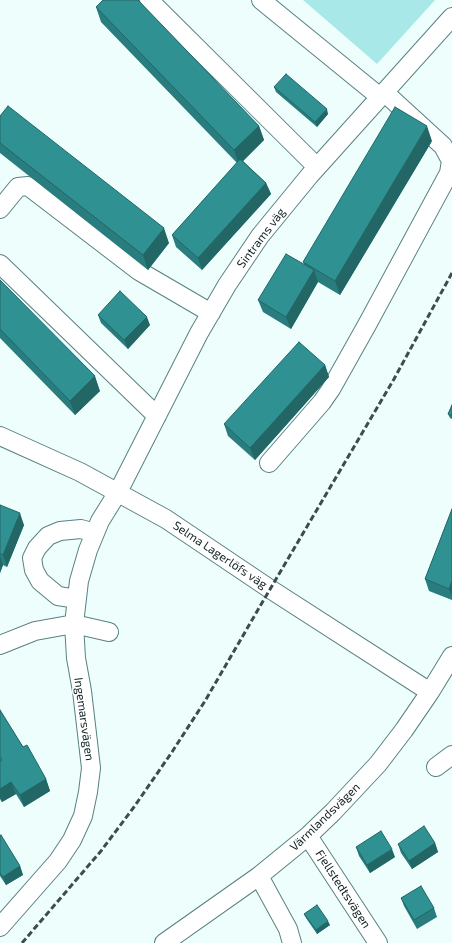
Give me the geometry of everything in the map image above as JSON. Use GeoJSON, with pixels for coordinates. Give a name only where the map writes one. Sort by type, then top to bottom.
{"type":"FeatureCollection","features":[{"type":"Feature","properties":{"kind":"street"},"geometry":{"type":"LineString","coordinates":[[149,0],[317,167]]}},
{"type":"Feature","properties":{"kind":"street"},"geometry":{"type":"LineString","coordinates":[[261,0],[382,95],[443,146],[451,161],[449,173],[331,389],[322,402],[269,462]]}},
{"type":"Feature","properties":{"kind":"street","name":"Sintrams väg"},"geometry":{"type":"LineString","coordinates":[[118,492],[210,313],[260,236],[317,167],[452,17]]}},
{"type":"Feature","properties":{"kind":"street"},"geometry":{"type":"LineString","coordinates":[[0,209],[18,187],[28,186],[139,271],[210,313]]}},
{"type":"Feature","properties":{"kind":"street"},"geometry":{"type":"LineString","coordinates":[[0,264],[157,416]]}},
{"type":"Feature","properties":{"kind":"street","name":"Selma Lagerlöfs väg"},"geometry":{"type":"LineString","coordinates":[[0,436],[80,472],[166,519],[270,589],[430,692]]}},
{"type":"Feature","properties":{"kind":"street","name":"Ingemarsvägen"},"geometry":{"type":"LineString","coordinates":[[0,926],[58,861],[72,840],[83,816],[91,768],[82,691],[76,658],[74,624],[81,573],[88,550],[100,521],[118,492]]}},
{"type":"Feature","properties":{"kind":"street"},"geometry":{"type":"LineString","coordinates":[[77,599],[58,596],[40,581],[34,570],[32,558],[37,548],[48,536],[60,531],[81,529],[95,533]]}},
{"type":"Feature","properties":{"kind":"street"},"geometry":{"type":"LineString","coordinates":[[0,645],[35,631],[74,624],[109,632]]}},
{"type":"Feature","properties":{"kind":"street","name":"Värmlandsvägen"},"geometry":{"type":"LineString","coordinates":[[164,943],[259,876],[308,836],[333,812],[378,764],[404,730],[452,656]]}},
{"type":"Feature","properties":{"kind":"street"},"geometry":{"type":"LineString","coordinates":[[436,766],[452,755]]}},
{"type":"Feature","properties":{"kind":"street","name":"Fjellstedtsvägen"},"geometry":{"type":"LineString","coordinates":[[308,836],[378,943]]}},
{"type":"Feature","properties":{"kind":"street"},"geometry":{"type":"LineString","coordinates":[[259,876],[288,929],[292,943]]}},
{"type":"Feature","properties":{"kind":"shaded area"},"geometry":{"type":"Polygon","coordinates":[[[303,0],[435,0],[377,64],[303,0]]]}},
{"type":"Feature","properties":{"kind":"building"},"geometry":{"type":"Polygon","coordinates":[[[103,0],[138,0],[259,126],[234,150],[96,7],[103,0]]]}},
{"type":"Feature","properties":{"kind":"building"},"geometry":{"type":"Polygon","coordinates":[[[286,74],[327,109],[315,122],[274,87],[286,74]]]}},
{"type":"Feature","properties":{"kind":"building"},"geometry":{"type":"Polygon","coordinates":[[[8,106],[164,228],[143,255],[0,143],[0,116],[8,106]]]}},
{"type":"Feature","properties":{"kind":"building"},"geometry":{"type":"Polygon","coordinates":[[[395,107],[427,126],[335,281],[303,262],[395,107]]]}},
{"type":"Feature","properties":{"kind":"building"},"geometry":{"type":"Polygon","coordinates":[[[240,159],[266,183],[198,258],[172,235],[240,159]]]}},
{"type":"Feature","properties":{"kind":"building"},"geometry":{"type":"Polygon","coordinates":[[[286,254],[314,270],[286,317],[258,300],[286,254]]]}},
{"type":"Feature","properties":{"kind":"building"},"geometry":{"type":"Polygon","coordinates":[[[0,280],[95,376],[70,401],[0,329],[0,280]]]}},
{"type":"Feature","properties":{"kind":"building"},"geometry":{"type":"Polygon","coordinates":[[[120,291],[147,317],[124,340],[98,315],[120,291]]]}},
{"type":"Feature","properties":{"kind":"building"},"geometry":{"type":"Polygon","coordinates":[[[299,342],[325,365],[250,448],[224,424],[299,342]]]}},
{"type":"Feature","properties":{"kind":"building"},"geometry":{"type":"Polygon","coordinates":[[[452,405],[452,416],[448,414],[452,405]]]}},
{"type":"Feature","properties":{"kind":"building"},"geometry":{"type":"Polygon","coordinates":[[[0,505],[20,513],[3,555],[0,554],[0,505]]]}},
{"type":"Feature","properties":{"kind":"building"},"geometry":{"type":"Polygon","coordinates":[[[452,509],[452,581],[449,589],[425,579],[452,509]]]}},
{"type":"Feature","properties":{"kind":"building"},"geometry":{"type":"Polygon","coordinates":[[[0,710],[23,747],[27,745],[46,779],[20,795],[11,782],[0,789],[0,762],[2,760],[0,757],[0,710]]]}},
{"type":"Feature","properties":{"kind":"building"},"geometry":{"type":"Polygon","coordinates":[[[424,826],[435,843],[409,861],[398,844],[424,826]]]}},
{"type":"Feature","properties":{"kind":"building"},"geometry":{"type":"Polygon","coordinates":[[[381,831],[392,849],[367,865],[356,847],[381,831]]]}},
{"type":"Feature","properties":{"kind":"building"},"geometry":{"type":"Polygon","coordinates":[[[1,835],[20,866],[3,877],[0,873],[1,835]]]}},
{"type":"Feature","properties":{"kind":"building"},"geometry":{"type":"Polygon","coordinates":[[[421,886],[434,908],[414,920],[401,898],[421,886]]]}},
{"type":"Feature","properties":{"kind":"building"},"geometry":{"type":"Polygon","coordinates":[[[317,905],[328,921],[316,930],[304,914],[317,905]]]}},
{"type":"Feature","properties":{"kind":"railway"},"geometry":{"type":"LineString","coordinates":[[22,943],[101,851],[134,807],[205,701],[394,379],[452,273]]}}]}
